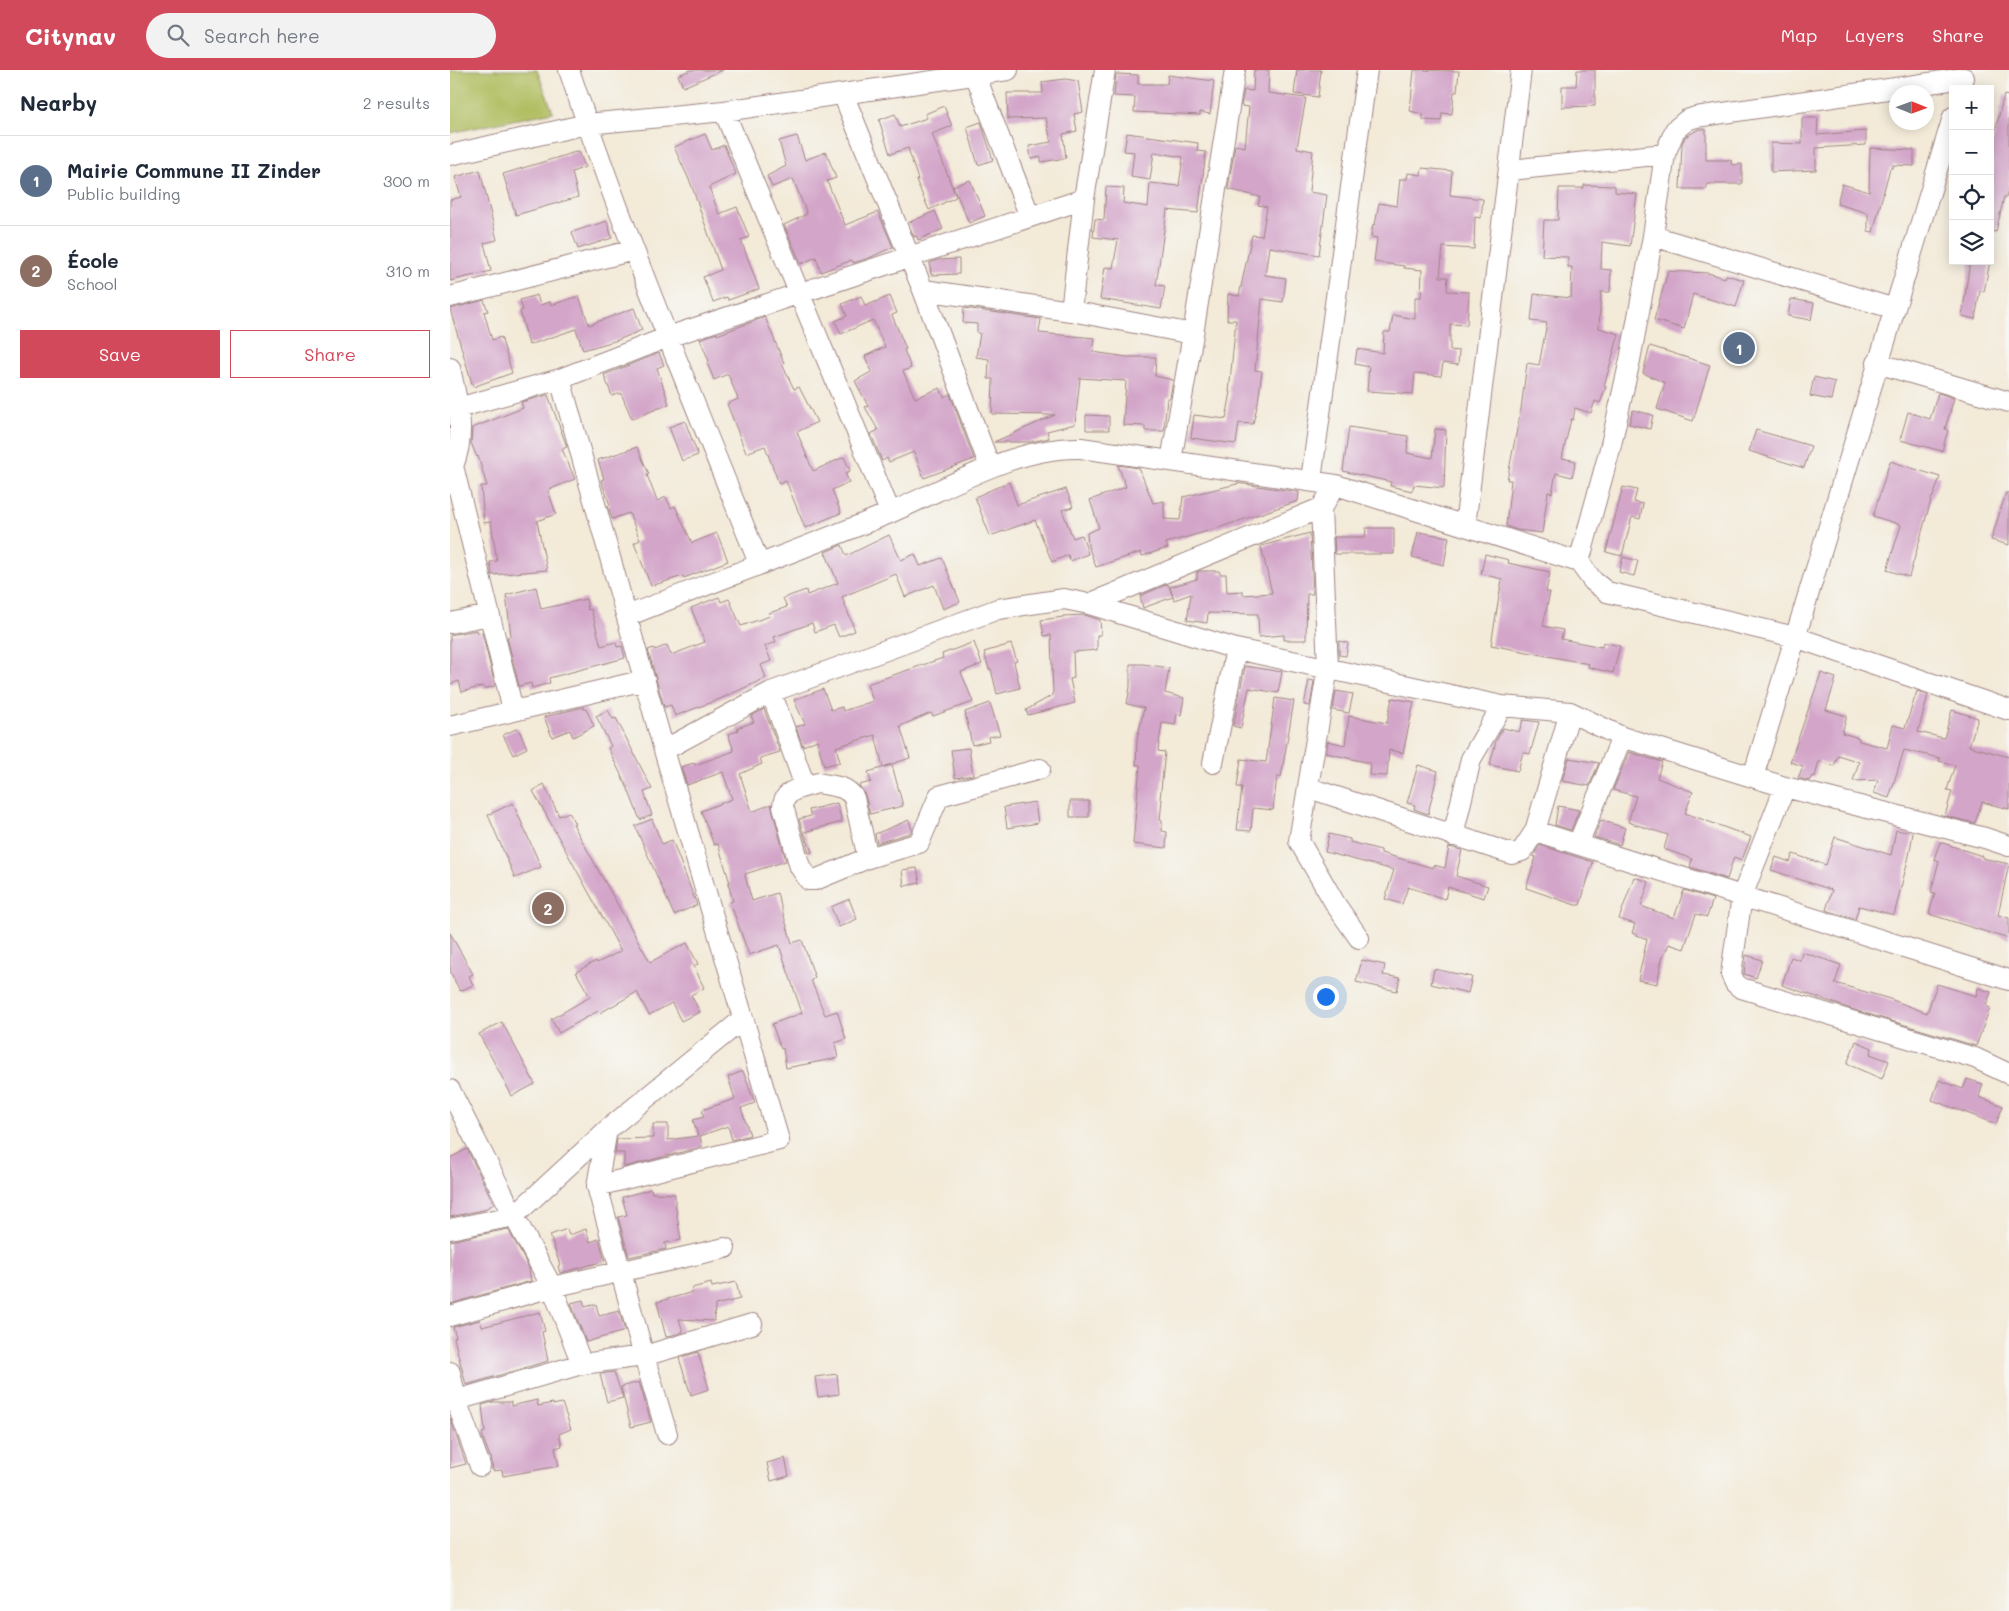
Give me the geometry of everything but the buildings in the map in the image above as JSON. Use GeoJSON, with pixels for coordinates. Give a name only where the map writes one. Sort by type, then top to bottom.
{"type":"FeatureCollection","features":[{"type":"Feature","properties":{"kind":"street"},"geometry":{"type":"LineString","coordinates":[[569,70],[634,250],[760,564]]}},
{"type":"Feature","properties":{"kind":"street"},"geometry":{"type":"LineString","coordinates":[[450,155],[587,124],[724,111],[1008,70]]}},
{"type":"Feature","properties":{"kind":"street"},"geometry":{"type":"LineString","coordinates":[[1071,311],[1084,199],[1105,70]]}},
{"type":"Feature","properties":{"kind":"street"},"geometry":{"type":"LineString","coordinates":[[1170,461],[1193,334],[1235,70]]}},
{"type":"Feature","properties":{"kind":"street"},"geometry":{"type":"LineString","coordinates":[[1311,480],[1367,70]]}},
{"type":"Feature","properties":{"kind":"street"},"geometry":{"type":"LineString","coordinates":[[1465,526],[1521,70]]}},
{"type":"Feature","properties":{"kind":"street"},"geometry":{"type":"LineString","coordinates":[[976,74],[1030,217]]}},
{"type":"Feature","properties":{"kind":"street"},"geometry":{"type":"LineString","coordinates":[[1579,562],[1610,448],[1628,369],[1653,236],[1665,154],[1675,130],[1687,120],[1696,117],[1964,79]]}},
{"type":"Feature","properties":{"kind":"street"},"geometry":{"type":"LineString","coordinates":[[843,94],[924,290],[990,468]]}},
{"type":"Feature","properties":{"kind":"street"},"geometry":{"type":"LineString","coordinates":[[724,111],[890,512]]}},
{"type":"Feature","properties":{"kind":"street"},"geometry":{"type":"LineString","coordinates":[[1753,777],[1949,130]]}},
{"type":"Feature","properties":{"kind":"street"},"geometry":{"type":"LineString","coordinates":[[1510,170],[1665,154]]}},
{"type":"Feature","properties":{"kind":"street"},"geometry":{"type":"LineString","coordinates":[[458,408],[560,379],[668,337],[1084,199]]}},
{"type":"Feature","properties":{"kind":"street"},"geometry":{"type":"LineString","coordinates":[[1653,236],[1895,309]]}},
{"type":"Feature","properties":{"kind":"street"},"geometry":{"type":"LineString","coordinates":[[450,297],[634,250]]}},
{"type":"Feature","properties":{"kind":"street"},"geometry":{"type":"LineString","coordinates":[[924,290],[1071,311],[1193,334]]}},
{"type":"Feature","properties":{"kind":"street"},"geometry":{"type":"LineString","coordinates":[[1877,363],[2009,402]]}},
{"type":"Feature","properties":{"kind":"street"},"geometry":{"type":"LineString","coordinates":[[450,368],[458,408],[461,443],[452,466],[512,710]]}},
{"type":"Feature","properties":{"kind":"street"},"geometry":{"type":"LineString","coordinates":[[560,379],[628,616],[664,750],[779,1140],[597,1186]]}},
{"type":"Feature","properties":{"kind":"street"},"geometry":{"type":"LineString","coordinates":[[628,616],[890,512],[990,468],[1041,451],[1063,447],[1098,450],[1336,484],[1579,562],[1593,581],[1607,592],[1795,637],[2009,710]]}},
{"type":"Feature","properties":{"kind":"street"},"geometry":{"type":"LineString","coordinates":[[1336,484],[1321,508],[1328,667],[1299,841],[1336,905],[1359,938]]}},
{"type":"Feature","properties":{"kind":"street"},"geometry":{"type":"LineString","coordinates":[[1089,604],[1321,508]]}},
{"type":"Feature","properties":{"kind":"street"},"geometry":{"type":"LineString","coordinates":[[664,750],[771,692],[998,610],[1064,598],[1236,649],[1328,667],[1502,706],[1570,712],[1622,737],[1753,777],[2009,846]]}},
{"type":"Feature","properties":{"kind":"street"},"geometry":{"type":"LineString","coordinates":[[450,623],[489,615]]}},
{"type":"Feature","properties":{"kind":"street"},"geometry":{"type":"LineString","coordinates":[[1213,763],[1236,649]]}},
{"type":"Feature","properties":{"kind":"street"},"geometry":{"type":"LineString","coordinates":[[450,726],[645,680]]}},
{"type":"Feature","properties":{"kind":"street"},"geometry":{"type":"LineString","coordinates":[[771,692],[806,786]]}},
{"type":"Feature","properties":{"kind":"street"},"geometry":{"type":"LineString","coordinates":[[1453,836],[1471,759],[1502,706]]}},
{"type":"Feature","properties":{"kind":"street"},"geometry":{"type":"LineString","coordinates":[[1308,788],[1512,854],[1522,851],[1535,831],[1570,712]]}},
{"type":"Feature","properties":{"kind":"street"},"geometry":{"type":"LineString","coordinates":[[1578,844],[1622,737]]}},
{"type":"Feature","properties":{"kind":"street"},"geometry":{"type":"LineString","coordinates":[[868,858],[854,798],[846,788],[818,784],[806,786],[786,796],[783,800],[800,867],[804,876],[809,880],[815,880],[868,858],[919,843],[940,796],[1040,769]]}},
{"type":"Feature","properties":{"kind":"street"},"geometry":{"type":"LineString","coordinates":[[1786,787],[1742,896],[1731,974],[1735,983],[1741,988],[1975,1058],[2009,1074]]}},
{"type":"Feature","properties":{"kind":"street"},"geometry":{"type":"LineString","coordinates":[[1535,831],[2009,980]]}},
{"type":"Feature","properties":{"kind":"street"},"geometry":{"type":"LineString","coordinates":[[450,1229],[514,1216],[607,1130],[743,1019]]}},
{"type":"Feature","properties":{"kind":"street"},"geometry":{"type":"LineString","coordinates":[[450,1090],[552,1287],[582,1364]]}},
{"type":"Feature","properties":{"kind":"street"},"geometry":{"type":"LineString","coordinates":[[607,1130],[597,1186],[619,1272],[667,1434]]}},
{"type":"Feature","properties":{"kind":"street"},"geometry":{"type":"LineString","coordinates":[[450,1316],[552,1287],[725,1248]]}},
{"type":"Feature","properties":{"kind":"street"},"geometry":{"type":"LineString","coordinates":[[453,1401],[582,1364],[644,1356],[752,1324]]}},
{"type":"Feature","properties":{"kind":"street"},"geometry":{"type":"LineString","coordinates":[[450,1372],[453,1401],[480,1466]]}},
{"type":"Feature","properties":{"kind":"green space"},"geometry":{"type":"Polygon","coordinates":[[[450,70],[537,70],[553,112],[450,133],[450,70]]]}},
{"type":"Feature","properties":{"kind":"place","name":"Mairie Commune II Zinder"},"geometry":{"type":"Point","coordinates":[1739,348]}},
{"type":"Feature","properties":{"kind":"place","name":"École"},"geometry":{"type":"Point","coordinates":[548,908]}}]}
